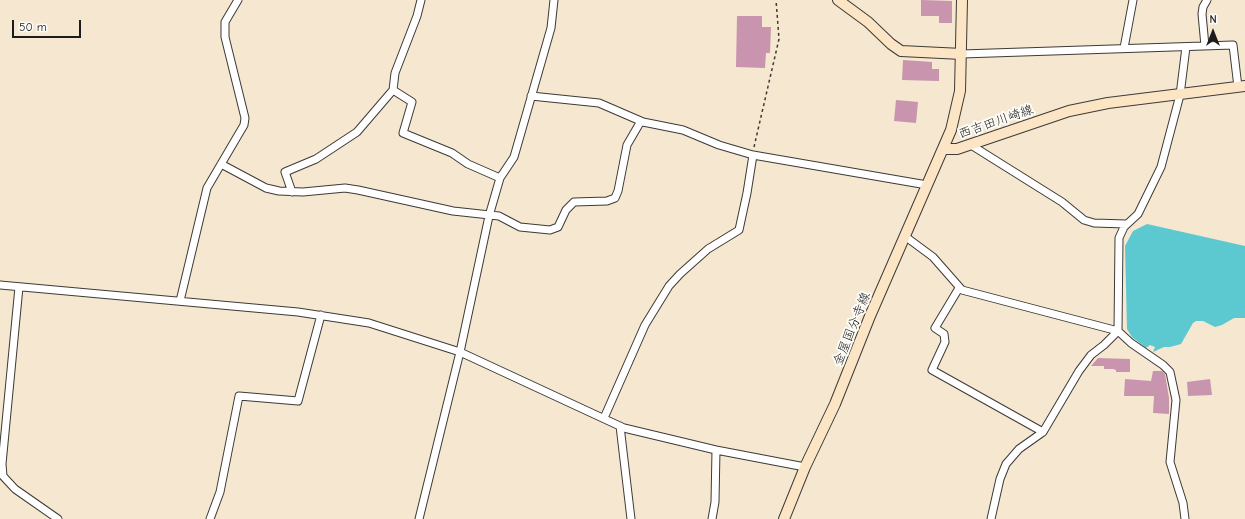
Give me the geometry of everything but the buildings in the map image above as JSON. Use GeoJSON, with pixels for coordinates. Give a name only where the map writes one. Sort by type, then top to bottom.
{"type":"FeatureCollection","features":[{"type":"Feature","properties":{"kind":"main road"},"geometry":{"type":"LineString","coordinates":[[838,0],[901,51],[962,54],[962,0]]}},
{"type":"Feature","properties":{"kind":"main road","name":"西吉田川崎線"},"geometry":{"type":"LineString","coordinates":[[962,54],[957,110],[944,149],[957,150],[1069,111],[1108,103],[1241,87]]}},
{"type":"Feature","properties":{"kind":"main road","name":"金屋国分寺線"},"geometry":{"type":"LineString","coordinates":[[784,519],[805,467],[835,404],[870,316],[944,149]]}},
{"type":"Feature","properties":{"kind":"street"},"geometry":{"type":"LineString","coordinates":[[180,301],[207,188],[244,125],[245,118],[225,37],[225,22],[238,0]]}},
{"type":"Feature","properties":{"kind":"street"},"geometry":{"type":"LineString","coordinates":[[292,192],[285,172],[316,159],[357,132],[393,90],[395,72],[417,16],[421,0]]}},
{"type":"Feature","properties":{"kind":"street"},"geometry":{"type":"LineString","coordinates":[[419,519],[460,352],[489,216],[500,178],[514,157],[551,28],[554,0]]}},
{"type":"Feature","properties":{"kind":"street"},"geometry":{"type":"LineString","coordinates":[[1124,48],[1133,0]]}},
{"type":"Feature","properties":{"kind":"street"},"geometry":{"type":"LineString","coordinates":[[1205,46],[1202,14],[1203,7],[1207,0]]}},
{"type":"Feature","properties":{"kind":"street"},"geometry":{"type":"LineString","coordinates":[[962,54],[1233,45],[1241,87]]}},
{"type":"Feature","properties":{"kind":"street"},"geometry":{"type":"LineString","coordinates":[[992,519],[1000,479],[1006,464],[1014,453],[1043,432],[1091,355],[1118,331],[1118,245],[1120,234],[1126,224],[1138,214],[1161,167],[1180,95],[1186,47]]}},
{"type":"Feature","properties":{"kind":"street"},"geometry":{"type":"LineString","coordinates":[[393,90],[412,102],[403,133],[452,153],[468,164],[500,178]]}},
{"type":"Feature","properties":{"kind":"street"},"geometry":{"type":"LineString","coordinates":[[531,96],[599,103],[641,121],[683,130],[719,145],[753,155],[927,185]]}},
{"type":"Feature","properties":{"kind":"street"},"geometry":{"type":"LineString","coordinates":[[221,164],[266,188],[292,192],[345,188],[453,211],[499,216],[520,227],[550,230],[558,227],[566,210],[574,202],[612,200],[618,191],[629,141],[641,121]]}},
{"type":"Feature","properties":{"kind":"street"},"geometry":{"type":"LineString","coordinates":[[971,145],[1062,202],[1084,220],[1094,223],[1126,224]]}},
{"type":"Feature","properties":{"kind":"street"},"geometry":{"type":"LineString","coordinates":[[604,418],[646,325],[669,286],[688,266],[708,249],[739,230],[753,155]]}},
{"type":"Feature","properties":{"kind":"street"},"geometry":{"type":"LineString","coordinates":[[906,236],[933,257],[958,288],[966,292],[1118,331],[1131,343],[1164,365],[1170,372],[1176,400],[1170,462],[1183,503],[1185,519]]}},
{"type":"Feature","properties":{"kind":"street"},"geometry":{"type":"LineString","coordinates":[[0,285],[321,315],[369,323],[460,352],[620,426],[716,450],[805,467]]}},
{"type":"Feature","properties":{"kind":"street"},"geometry":{"type":"LineString","coordinates":[[20,287],[2,464],[3,476],[15,489],[58,519]]}},
{"type":"Feature","properties":{"kind":"street"},"geometry":{"type":"LineString","coordinates":[[958,288],[935,328],[941,331],[945,338],[932,370],[1043,432]]}},
{"type":"Feature","properties":{"kind":"street"},"geometry":{"type":"LineString","coordinates":[[210,519],[220,492],[239,396],[258,396],[298,401],[321,315]]}},
{"type":"Feature","properties":{"kind":"street"},"geometry":{"type":"LineString","coordinates":[[620,426],[631,519]]}},
{"type":"Feature","properties":{"kind":"street"},"geometry":{"type":"LineString","coordinates":[[712,519],[715,502],[716,450]]}},
{"type":"Feature","properties":{"kind":"path"},"geometry":{"type":"LineString","coordinates":[[753,155],[766,89],[772,72],[779,39],[776,0]]}},
{"type":"Feature","properties":{"kind":"water"},"geometry":{"type":"Polygon","coordinates":[[[1147,224],[1245,246],[1245,318],[1234,318],[1215,327],[1203,321],[1196,321],[1193,323],[1181,344],[1164,347],[1153,352],[1155,347],[1150,345],[1146,348],[1132,337],[1127,329],[1125,246],[1133,231],[1147,224]]]}}]}
